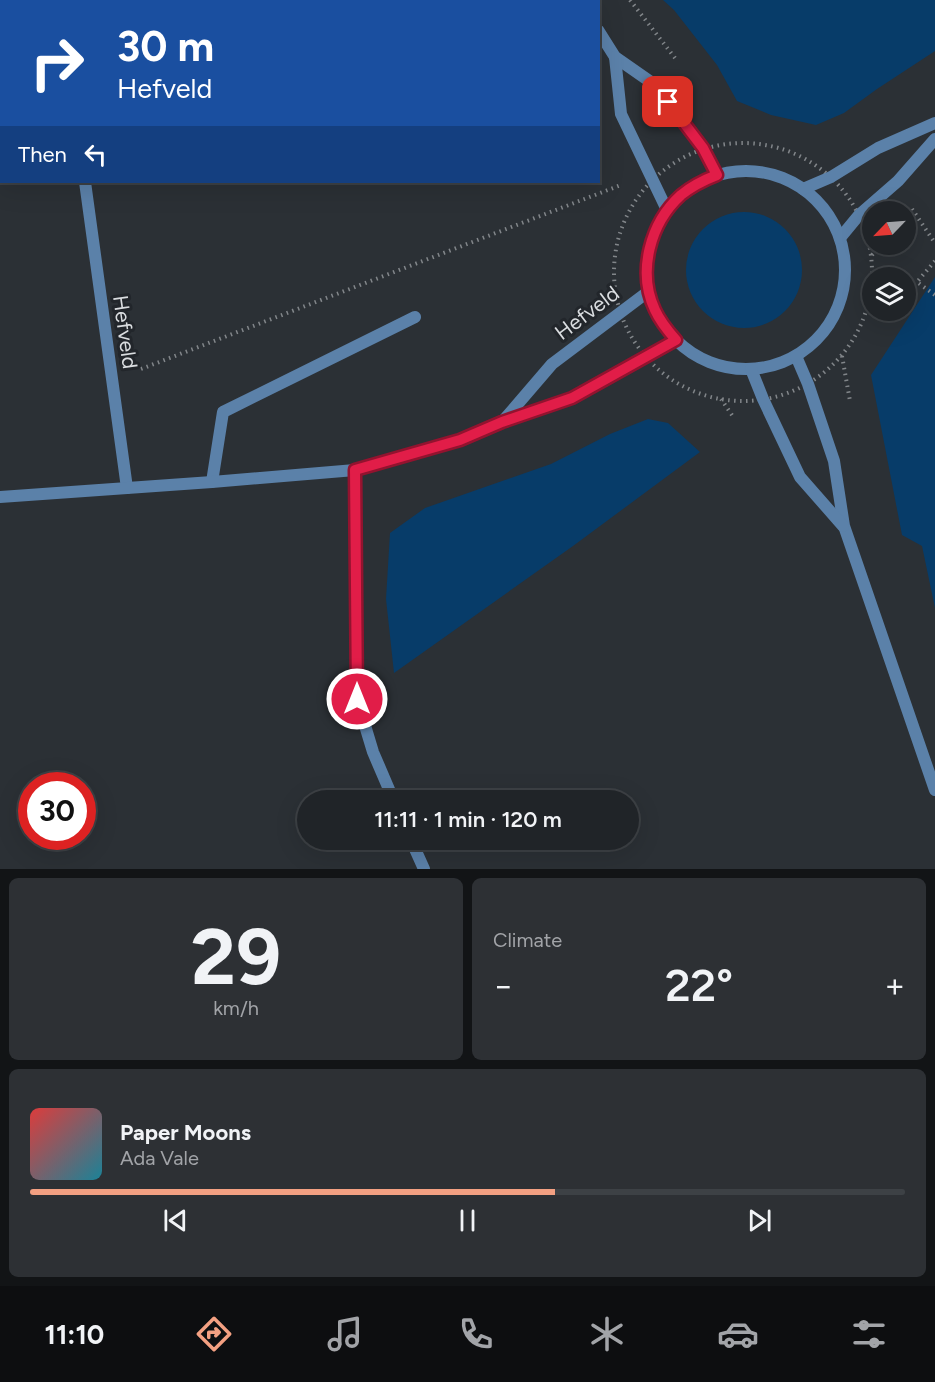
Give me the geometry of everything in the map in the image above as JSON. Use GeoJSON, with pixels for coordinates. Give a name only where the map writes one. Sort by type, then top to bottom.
{"type":"FeatureCollection","features":[{"type":"Feature","properties":{"kind":"street"},"geometry":{"type":"LineString","coordinates":[[600,33],[615,57],[658,87],[703,148],[717,175]]}},
{"type":"Feature","properties":{"kind":"street"},"geometry":{"type":"LineString","coordinates":[[615,57],[621,114],[667,210]]}},
{"type":"Feature","properties":{"kind":"street"},"geometry":{"type":"LineString","coordinates":[[803,189],[831,177],[878,148],[935,123]]}},
{"type":"Feature","properties":{"kind":"street"},"geometry":{"type":"LineString","coordinates":[[840,238],[859,215],[898,181],[935,139]]}},
{"type":"Feature","properties":{"kind":"street"},"geometry":{"type":"LineString","coordinates":[[740,171],[762,172],[783,178],[803,189],[818,202],[831,219],[840,238],[845,264],[843,292],[834,317],[817,339],[796,356],[775,366],[751,369],[724,367],[698,357],[676,340],[664,325],[649,291],[647,270],[649,249],[656,229],[667,210],[681,195],[698,183],[717,175],[740,171]]}},
{"type":"Feature","properties":{"kind":"street","name":"Hefveld"},"geometry":{"type":"LineString","coordinates":[[85,183],[127,488]]}},
{"type":"Feature","properties":{"kind":"street","name":"Hefveld"},"geometry":{"type":"LineString","coordinates":[[502,422],[552,364],[649,291]]}},
{"type":"Feature","properties":{"kind":"street"},"geometry":{"type":"LineString","coordinates":[[212,482],[223,412],[415,317]]}},
{"type":"Feature","properties":{"kind":"street","name":"Hefveld"},"geometry":{"type":"LineString","coordinates":[[0,496],[355,470],[460,440],[502,422],[572,398],[676,340]]}},
{"type":"Feature","properties":{"kind":"street"},"geometry":{"type":"LineString","coordinates":[[796,356],[834,461],[843,526],[935,790]]}},
{"type":"Feature","properties":{"kind":"street"},"geometry":{"type":"LineString","coordinates":[[751,369],[800,477],[843,526]]}},
{"type":"Feature","properties":{"kind":"street"},"geometry":{"type":"LineString","coordinates":[[355,470],[357,699],[373,752],[389,790]]}},
{"type":"Feature","properties":{"kind":"street"},"geometry":{"type":"LineString","coordinates":[[415,850],[424,869]]}},
{"type":"Feature","properties":{"kind":"path"},"geometry":{"type":"LineString","coordinates":[[862,222],[842,188],[802,156],[786,149],[751,142],[734,142],[703,148],[668,166],[653,179],[632,205],[617,243],[614,260],[616,294],[627,328],[635,343],[646,357],[670,378],[707,396],[735,400],[763,399],[778,396],[808,384],[842,355],[855,337],[870,298],[871,255]]}},
{"type":"Feature","properties":{"kind":"path"},"geometry":{"type":"LineString","coordinates":[[112,380],[628,182]]}},
{"type":"Feature","properties":{"kind":"path"},"geometry":{"type":"LineString","coordinates":[[935,261],[917,282],[935,295]]}},
{"type":"Feature","properties":{"kind":"shaded area"},"geometry":{"type":"Polygon","coordinates":[[[663,0],[935,0],[935,51],[844,113],[816,125],[771,115],[737,101],[717,65],[674,10],[663,0]]]}},
{"type":"Feature","properties":{"kind":"shaded area"},"geometry":{"type":"Polygon","coordinates":[[[744,212],[766,217],[785,229],[797,248],[802,270],[797,292],[785,311],[766,323],[744,328],[722,323],[703,311],[691,292],[686,270],[691,248],[703,229],[722,217],[744,212]]]}},
{"type":"Feature","properties":{"kind":"shaded area"},"geometry":{"type":"Polygon","coordinates":[[[935,277],[935,608],[922,546],[902,535],[871,375],[906,321],[916,321],[916,306],[935,277]]]}},
{"type":"Feature","properties":{"kind":"shaded area"},"geometry":{"type":"Polygon","coordinates":[[[648,419],[668,423],[700,452],[573,546],[394,673],[386,599],[390,533],[425,508],[551,464],[610,434],[648,419]]]}},
{"type":"Feature","properties":{"kind":"route"},"geometry":{"type":"LineString","coordinates":[[357,699],[355,470],[460,440],[502,422],[572,398],[676,340],[655,309],[649,291],[647,270],[649,249],[656,229],[667,210],[681,195],[698,183],[717,175],[703,148],[668,102]]}}]}
